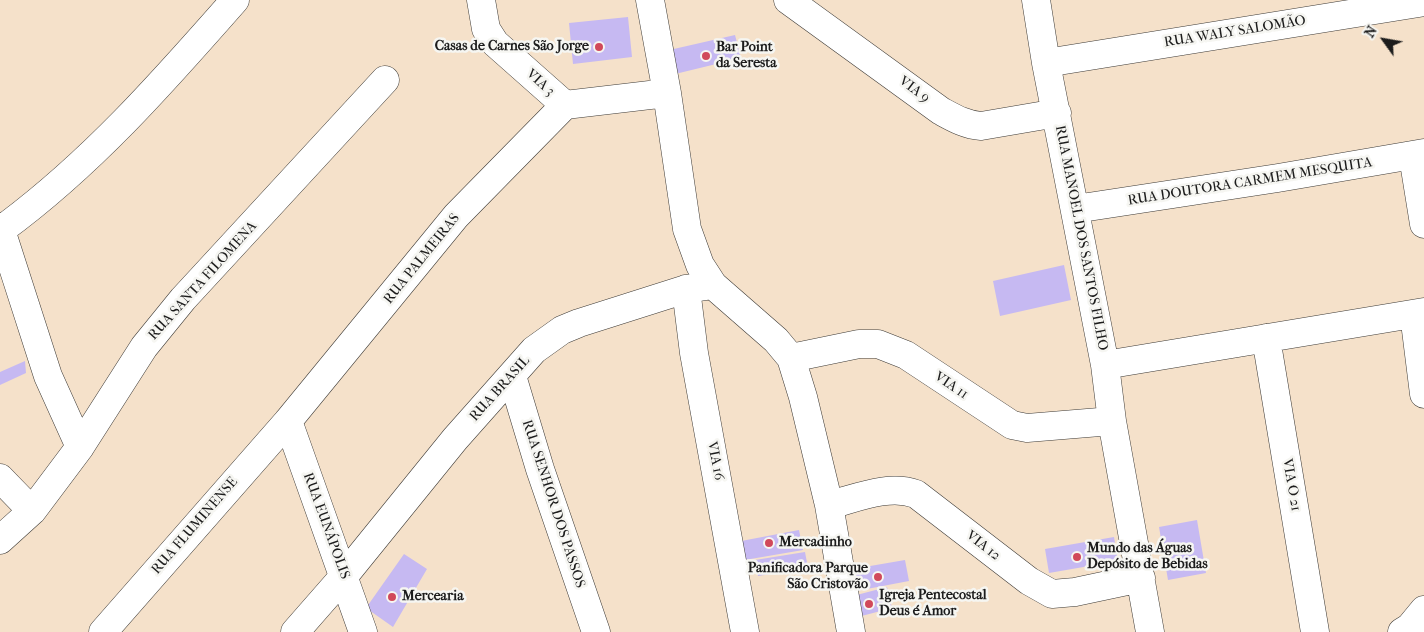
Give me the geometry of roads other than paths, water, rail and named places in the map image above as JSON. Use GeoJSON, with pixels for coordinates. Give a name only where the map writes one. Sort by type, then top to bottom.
{"type":"FeatureCollection","features":[{"type":"Feature","properties":{"kind":"street"},"geometry":{"type":"LineString","coordinates":[[80,447],[48,376],[6,269],[0,229],[40,202],[129,117],[235,0]]}},
{"type":"Feature","properties":{"kind":"street","name":"VIA 3"},"geometry":{"type":"LineString","coordinates":[[481,0],[486,29],[495,43],[565,105],[667,92]]}},
{"type":"Feature","properties":{"kind":"street"},"geometry":{"type":"LineString","coordinates":[[650,0],[667,92],[687,229],[700,264],[713,285],[776,340],[790,358],[803,397],[829,505],[851,632]]}},
{"type":"Feature","properties":{"kind":"street","name":"VIA 9"},"geometry":{"type":"LineString","coordinates":[[788,0],[941,111],[971,126],[1057,113]]}},
{"type":"Feature","properties":{"kind":"street","name":"RUA MANOEL DOS SANTOS FILHO"},"geometry":{"type":"LineString","coordinates":[[1036,0],[1046,63],[1105,365],[1419,313]]}},
{"type":"Feature","properties":{"kind":"street","name":"RUA WALY SALOMÃO"},"geometry":{"type":"LineString","coordinates":[[1046,63],[1424,2]]}},
{"type":"Feature","properties":{"kind":"street","name":"RUA SANTA FILOMENA"},"geometry":{"type":"LineString","coordinates":[[0,540],[32,510],[80,447],[144,347],[183,299],[385,80]]}},
{"type":"Feature","properties":{"kind":"street","name":"RUA PALMEIRAS"},"geometry":{"type":"LineString","coordinates":[[288,421],[456,216],[565,105]]}},
{"type":"Feature","properties":{"kind":"street"},"geometry":{"type":"LineString","coordinates":[[1419,154],[1424,224]]}},
{"type":"Feature","properties":{"kind":"street","name":"RUA DOUTORA CARMEM MESQUITA"},"geometry":{"type":"LineString","coordinates":[[1076,209],[1419,154]]}},
{"type":"Feature","properties":{"kind":"street","name":"RUA BRASIL"},"geometry":{"type":"LineString","coordinates":[[295,632],[344,576],[430,468],[534,350],[562,330],[630,305],[686,289],[713,285]]}},
{"type":"Feature","properties":{"kind":"street","name":"VIA 16"},"geometry":{"type":"LineString","coordinates":[[686,289],[694,353],[745,632]]}},
{"type":"Feature","properties":{"kind":"street"},"geometry":{"type":"LineString","coordinates":[[1419,313],[1424,394]]}},
{"type":"Feature","properties":{"kind":"street","name":"VIA O 21"},"geometry":{"type":"LineString","coordinates":[[1266,338],[1315,632]]}},
{"type":"Feature","properties":{"kind":"street","name":"VIA 11"},"geometry":{"type":"LineString","coordinates":[[790,358],[859,344],[878,344],[906,356],[1012,424],[1027,428],[1112,421]]}},
{"type":"Feature","properties":{"kind":"street"},"geometry":{"type":"LineString","coordinates":[[1105,365],[1112,421],[1150,632]]}},
{"type":"Feature","properties":{"kind":"street","name":"RUA SENHOR DOS PASSOS"},"geometry":{"type":"LineString","coordinates":[[512,376],[540,469],[596,632]]}},
{"type":"Feature","properties":{"kind":"street","name":"RUA EUNÁPOLIS"},"geometry":{"type":"LineString","coordinates":[[288,421],[344,576],[366,628]]}},
{"type":"Feature","properties":{"kind":"street","name":"RUA FLUMINENSE"},"geometry":{"type":"LineString","coordinates":[[103,632],[288,421]]}},
{"type":"Feature","properties":{"kind":"street"},"geometry":{"type":"LineString","coordinates":[[0,478],[32,510]]}},
{"type":"Feature","properties":{"kind":"street","name":"VIA 12"},"geometry":{"type":"LineString","coordinates":[[829,505],[901,489],[916,494],[1029,581],[1052,594],[1075,592],[1141,578]]}},
{"type":"Feature","properties":{"kind":"street"},"geometry":{"type":"LineString","coordinates":[[1402,632],[1424,610]]}},
{"type":"Feature","properties":{"kind":"place","name":"Casas de Carnes São Jorge"},"geometry":{"type":"Point","coordinates":[599,47]}},
{"type":"Feature","properties":{"kind":"place","name":"Bar Point da Seresta"},"geometry":{"type":"Point","coordinates":[706,56]}},
{"type":"Feature","properties":{"kind":"place","name":"Mercadinho"},"geometry":{"type":"Point","coordinates":[769,543]}},
{"type":"Feature","properties":{"kind":"place","name":"Mundo das Águas Depósito de Bebidas"},"geometry":{"type":"Point","coordinates":[1077,557]}},
{"type":"Feature","properties":{"kind":"place","name":"Panificadora Parque São Cristovão"},"geometry":{"type":"Point","coordinates":[878,577]}},
{"type":"Feature","properties":{"kind":"place","name":"Mercearia"},"geometry":{"type":"Point","coordinates":[392,597]}},
{"type":"Feature","properties":{"kind":"place","name":"Igreja Pentecostal Deus é Amor"},"geometry":{"type":"Point","coordinates":[869,604]}}]}
